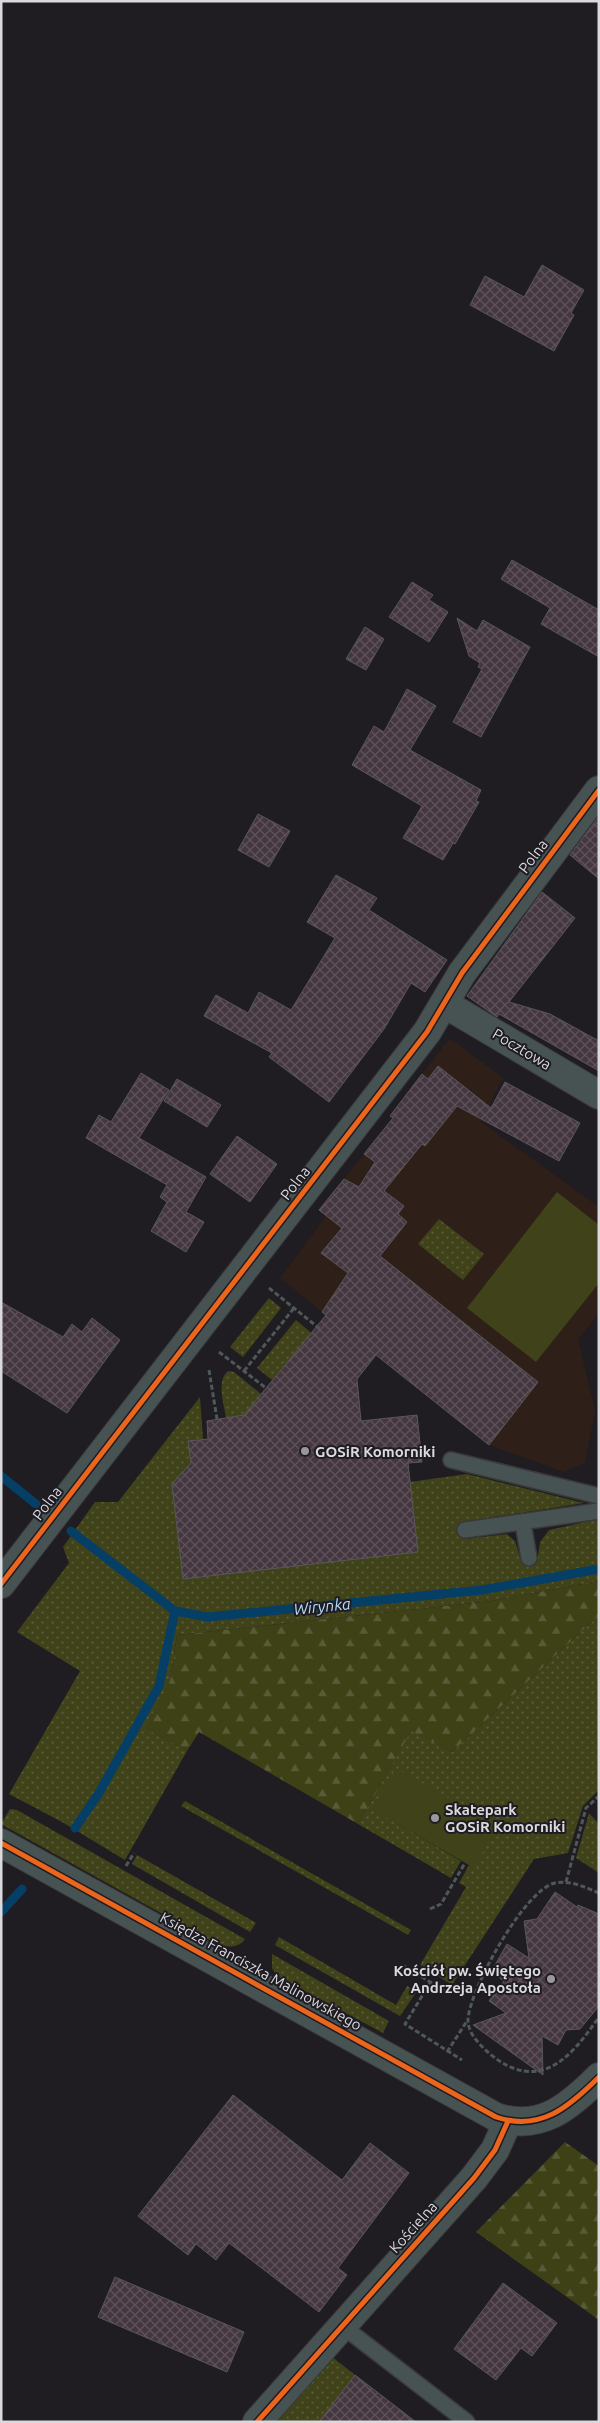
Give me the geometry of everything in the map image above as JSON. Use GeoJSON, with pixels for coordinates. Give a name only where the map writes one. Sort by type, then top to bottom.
{"type":"FeatureCollection","features":[{"type":"Feature","properties":{"kind":"street","name":"Polna"},"geometry":{"type":"LineString","coordinates":[[1,1584],[427,1032],[462,972],[599,790]]}},
{"type":"Feature","properties":{"kind":"street","name":"Pocztowa"},"geometry":{"type":"LineString","coordinates":[[445,1004],[599,1095]]}},
{"type":"Feature","properties":{"kind":"street","name":"Księdza Franciszka Malinowskiego"},"geometry":{"type":"LineString","coordinates":[[1,1842],[485,2112],[508,2121]]}},
{"type":"Feature","properties":{"kind":"street"},"geometry":{"type":"LineString","coordinates":[[508,2121],[530,2122],[553,2114],[566,2107],[599,2077]]}},
{"type":"Feature","properties":{"kind":"street","name":"Kościelna"},"geometry":{"type":"LineString","coordinates":[[257,2422],[474,2178],[495,2150],[508,2121]]}},
{"type":"Feature","properties":{"kind":"lane"},"geometry":{"type":"LineString","coordinates":[[451,1460],[599,1496]]}},
{"type":"Feature","properties":{"kind":"lane"},"geometry":{"type":"LineString","coordinates":[[465,1530],[599,1511]]}},
{"type":"Feature","properties":{"kind":"lane"},"geometry":{"type":"LineString","coordinates":[[523,1523],[529,1558]]}},
{"type":"Feature","properties":{"kind":"lane"},"geometry":{"type":"LineString","coordinates":[[342,2325],[468,2422]]}},
{"type":"Feature","properties":{"kind":"path"},"geometry":{"type":"LineString","coordinates":[[269,1288],[320,1329]]}},
{"type":"Feature","properties":{"kind":"path"},"geometry":{"type":"LineString","coordinates":[[244,1371],[294,1308]]}},
{"type":"Feature","properties":{"kind":"path"},"geometry":{"type":"LineString","coordinates":[[219,1352],[266,1388]]}},
{"type":"Feature","properties":{"kind":"path"},"geometry":{"type":"LineString","coordinates":[[210,1370],[217,1419]]}},
{"type":"Feature","properties":{"kind":"path"},"geometry":{"type":"LineString","coordinates":[[566,1882],[586,1808],[599,1796]]}},
{"type":"Feature","properties":{"kind":"path"},"geometry":{"type":"LineString","coordinates":[[126,1866],[134,1853]]}},
{"type":"Feature","properties":{"kind":"path"},"geometry":{"type":"LineString","coordinates":[[430,1908],[441,1904],[465,1863]]}},
{"type":"Feature","properties":{"kind":"path"},"geometry":{"type":"LineString","coordinates":[[599,1893],[566,1882],[554,1883],[544,1888],[520,1914],[482,1976],[470,2007],[468,2019],[471,2032],[489,2053],[502,2063],[528,2072],[545,2071],[556,2065],[580,2041],[599,2017]]}},
{"type":"Feature","properties":{"kind":"path"},"geometry":{"type":"LineString","coordinates":[[402,1965],[447,1992]]}},
{"type":"Feature","properties":{"kind":"path"},"geometry":{"type":"LineString","coordinates":[[430,1982],[405,2024],[462,2060]]}},
{"type":"Feature","properties":{"kind":"path"},"geometry":{"type":"LineString","coordinates":[[447,2052],[468,2019]]}},
{"type":"Feature","properties":{"kind":"shaded area"},"geometry":{"type":"Polygon","coordinates":[[[450,1038],[503,1078],[481,1122],[599,1207],[599,1312],[578,1340],[595,1410],[585,1463],[564,1472],[489,1445],[280,1278],[326,1216],[319,1210],[393,1118],[390,1115],[450,1038]]]}},
{"type":"Feature","properties":{"kind":"green space"},"geometry":{"type":"Polygon","coordinates":[[[557,1192],[599,1225],[599,1283],[536,1362],[467,1308],[557,1192]]]}},
{"type":"Feature","properties":{"kind":"green space"},"geometry":{"type":"Polygon","coordinates":[[[439,1219],[484,1254],[463,1280],[418,1244],[439,1219]]]}},
{"type":"Feature","properties":{"kind":"green space"},"geometry":{"type":"Polygon","coordinates":[[[269,1298],[281,1308],[243,1357],[230,1347],[269,1298]]]}},
{"type":"Feature","properties":{"kind":"green space"},"geometry":{"type":"Polygon","coordinates":[[[296,1320],[315,1336],[307,1338],[272,1380],[257,1368],[296,1320]]]}},
{"type":"Feature","properties":{"kind":"green space"},"geometry":{"type":"Polygon","coordinates":[[[228,1371],[234,1372],[261,1394],[244,1415],[226,1418],[222,1381],[228,1371]]]}},
{"type":"Feature","properties":{"kind":"green space"},"geometry":{"type":"Polygon","coordinates":[[[200,1397],[203,1439],[188,1441],[191,1463],[172,1484],[418,1552],[410,1482],[467,1474],[584,1503],[463,1522],[465,1539],[507,1534],[515,1541],[521,1560],[538,1556],[540,1542],[549,1530],[599,1519],[599,1581],[491,1601],[177,1635],[170,1681],[146,1728],[187,1751],[125,1860],[62,1822],[9,1794],[80,1671],[17,1632],[69,1563],[63,1547],[95,1502],[118,1502],[200,1397]]]}},
{"type":"Feature","properties":{"kind":"green space"},"geometry":{"type":"Polygon","coordinates":[[[599,1581],[599,1615],[452,1752],[411,1731],[358,1824],[199,1732],[187,1751],[145,1728],[170,1681],[177,1635],[491,1601],[599,1581]]]}},
{"type":"Feature","properties":{"kind":"green space"},"geometry":{"type":"Polygon","coordinates":[[[599,1615],[599,1790],[583,1806],[568,1853],[534,1859],[452,1985],[420,1965],[466,1887],[459,1883],[469,1865],[474,1867],[373,1809],[461,1861],[451,1878],[358,1824],[411,1730],[452,1752],[599,1615]]]}},
{"type":"Feature","properties":{"kind":"green space","name":"Skatepark GOSiR Komorniki"},"geometry":{"type":"Polygon","coordinates":[[[396,1768],[497,1826],[474,1868],[372,1809],[396,1768]]]}},
{"type":"Feature","properties":{"kind":"green space"},"geometry":{"type":"Polygon","coordinates":[[[185,1801],[411,1930],[408,1935],[181,1806],[185,1801]]]}},
{"type":"Feature","properties":{"kind":"green space"},"geometry":{"type":"Polygon","coordinates":[[[10,1809],[17,1810],[245,1939],[234,1946],[213,1942],[1,1824],[10,1809]]]}},
{"type":"Feature","properties":{"kind":"green space"},"geometry":{"type":"Polygon","coordinates":[[[589,1813],[599,1824],[599,1873],[576,1858],[589,1813]]]}},
{"type":"Feature","properties":{"kind":"green space"},"geometry":{"type":"Polygon","coordinates":[[[137,1855],[256,1923],[250,1932],[132,1864],[137,1855]]]}},
{"type":"Feature","properties":{"kind":"green space"},"geometry":{"type":"Polygon","coordinates":[[[279,1937],[396,2005],[407,1986],[417,1991],[400,2016],[275,1945],[279,1937]]]}},
{"type":"Feature","properties":{"kind":"green space"},"geometry":{"type":"Polygon","coordinates":[[[272,1954],[389,2021],[383,2033],[277,1976],[272,1968],[272,1954]]]}},
{"type":"Feature","properties":{"kind":"green space"},"geometry":{"type":"Polygon","coordinates":[[[565,2142],[599,2166],[599,2320],[476,2232],[565,2142]]]}},
{"type":"Feature","properties":{"kind":"green space"},"geometry":{"type":"Polygon","coordinates":[[[331,2356],[355,2375],[319,2422],[276,2422],[331,2356]]]}},
{"type":"Feature","properties":{"kind":"building"},"geometry":{"type":"Polygon","coordinates":[[[542,265],[584,290],[571,313],[574,315],[554,351],[470,305],[485,276],[524,297],[542,265]]]}},
{"type":"Feature","properties":{"kind":"building"},"geometry":{"type":"Polygon","coordinates":[[[512,560],[599,610],[599,657],[541,624],[550,608],[501,579],[512,560]]]}},
{"type":"Feature","properties":{"kind":"building"},"geometry":{"type":"Polygon","coordinates":[[[412,582],[433,595],[429,600],[448,612],[429,642],[389,617],[412,582]]]}},
{"type":"Feature","properties":{"kind":"building"},"geometry":{"type":"Polygon","coordinates":[[[457,618],[477,631],[483,620],[530,647],[481,737],[453,722],[482,669],[478,667],[480,663],[469,656],[457,618]]]}},
{"type":"Feature","properties":{"kind":"building"},"geometry":{"type":"Polygon","coordinates":[[[365,627],[384,639],[366,670],[346,659],[365,627]]]}},
{"type":"Feature","properties":{"kind":"building"},"geometry":{"type":"Polygon","coordinates":[[[407,689],[436,706],[410,750],[481,790],[476,801],[479,802],[455,844],[453,843],[443,860],[403,838],[422,806],[352,765],[374,726],[384,732],[407,689]]]}},
{"type":"Feature","properties":{"kind":"building"},"geometry":{"type":"Polygon","coordinates":[[[258,814],[290,831],[269,867],[238,850],[258,814]]]}},
{"type":"Feature","properties":{"kind":"building"},"geometry":{"type":"Polygon","coordinates":[[[599,816],[599,879],[570,855],[599,816]]]}},
{"type":"Feature","properties":{"kind":"building"},"geometry":{"type":"Polygon","coordinates":[[[336,875],[377,898],[369,910],[447,960],[425,992],[411,983],[384,1029],[329,1102],[269,1057],[272,1053],[204,1016],[216,995],[248,1013],[259,992],[291,1010],[335,938],[307,922],[336,875]]]}},
{"type":"Feature","properties":{"kind":"building"},"geometry":{"type":"Polygon","coordinates":[[[542,892],[575,918],[509,1002],[550,1014],[599,1041],[599,1071],[499,1014],[497,1017],[467,996],[542,892]]]}},
{"type":"Feature","properties":{"kind":"building"},"geometry":{"type":"Polygon","coordinates":[[[438,1066],[491,1108],[505,1082],[580,1123],[559,1161],[457,1106],[425,1146],[422,1144],[384,1191],[404,1206],[398,1214],[407,1222],[380,1256],[538,1382],[489,1445],[376,1355],[357,1379],[361,1421],[417,1415],[422,1462],[408,1463],[418,1552],[183,1579],[172,1484],[191,1463],[188,1441],[208,1439],[207,1421],[244,1415],[326,1315],[322,1312],[348,1273],[321,1253],[342,1228],[319,1210],[344,1179],[359,1187],[375,1162],[364,1154],[393,1118],[390,1116],[422,1074],[428,1079],[438,1066]]]}},
{"type":"Feature","properties":{"kind":"building"},"geometry":{"type":"Polygon","coordinates":[[[141,1073],[169,1090],[139,1138],[206,1177],[186,1212],[204,1222],[186,1252],[151,1231],[167,1202],[160,1197],[167,1185],[86,1138],[99,1115],[111,1122],[141,1073]]]}},
{"type":"Feature","properties":{"kind":"building"},"geometry":{"type":"Polygon","coordinates":[[[177,1079],[221,1105],[207,1127],[164,1101],[177,1079]]]}},
{"type":"Feature","properties":{"kind":"building"},"geometry":{"type":"Polygon","coordinates":[[[237,1136],[277,1164],[250,1202],[210,1174],[237,1136]]]}},
{"type":"Feature","properties":{"kind":"building"},"geometry":{"type":"Polygon","coordinates":[[[1,1302],[63,1337],[72,1324],[82,1332],[92,1318],[120,1340],[67,1413],[1,1371],[1,1302]]]}},
{"type":"Feature","properties":{"kind":"building","name":"Kościół pw. Świętego Andrzeja Apostoła"},"geometry":{"type":"Polygon","coordinates":[[[555,1892],[577,1907],[578,1905],[599,1914],[599,2006],[580,2029],[566,2030],[558,2045],[542,2036],[543,2075],[473,2025],[506,2013],[489,2001],[504,1981],[491,1972],[507,1944],[529,1958],[524,1921],[537,1919],[555,1892]]]}},
{"type":"Feature","properties":{"kind":"building"},"geometry":{"type":"Polygon","coordinates":[[[233,2095],[342,2180],[370,2143],[409,2173],[338,2268],[347,2275],[319,2312],[229,2243],[216,2260],[196,2244],[188,2255],[138,2216],[233,2095]]]}},
{"type":"Feature","properties":{"kind":"building"},"geometry":{"type":"Polygon","coordinates":[[[115,2277],[244,2332],[227,2372],[98,2317],[115,2277]]]}},
{"type":"Feature","properties":{"kind":"building"},"geometry":{"type":"Polygon","coordinates":[[[503,2283],[557,2323],[532,2356],[521,2348],[496,2380],[454,2349],[503,2283]]]}},
{"type":"Feature","properties":{"kind":"building"},"geometry":{"type":"Polygon","coordinates":[[[355,2375],[416,2422],[319,2422],[355,2375]]]}},
{"type":"Feature","properties":{"kind":"waterway","name":"Wirynka"},"geometry":{"type":"LineString","coordinates":[[1,1476],[36,1504]]}},
{"type":"Feature","properties":{"kind":"waterway","name":"Wirynka"},"geometry":{"type":"LineString","coordinates":[[71,1531],[175,1611],[208,1617],[482,1590],[599,1569]]}},
{"type":"Feature","properties":{"kind":"waterway"},"geometry":{"type":"LineString","coordinates":[[75,1828],[99,1793],[159,1686],[175,1611]]}},
{"type":"Feature","properties":{"kind":"waterway"},"geometry":{"type":"LineString","coordinates":[[1,1912],[22,1889]]}},
{"type":"Feature","properties":{"kind":"cycle path"},"geometry":{"type":"LineString","coordinates":[[1,1584],[427,1032],[462,973],[599,790]]}},
{"type":"Feature","properties":{"kind":"cycle path"},"geometry":{"type":"LineString","coordinates":[[1,1843],[496,2117],[512,2121],[526,2121],[540,2119],[553,2114],[565,2107],[599,2077]]}},
{"type":"Feature","properties":{"kind":"cycle path"},"geometry":{"type":"LineString","coordinates":[[257,2422],[474,2178],[495,2150],[508,2121]]}},
{"type":"Feature","properties":{"kind":"place","name":"GOSiR Komorniki"},"geometry":{"type":"Point","coordinates":[305,1451]}},
{"type":"Feature","properties":{"kind":"place","name":"Skatepark GOSiR Komorniki"},"geometry":{"type":"Point","coordinates":[435,1818]}},
{"type":"Feature","properties":{"kind":"place","name":"Kościół pw. Świętego Andrzeja Apostoła"},"geometry":{"type":"Point","coordinates":[551,1979]}}]}
